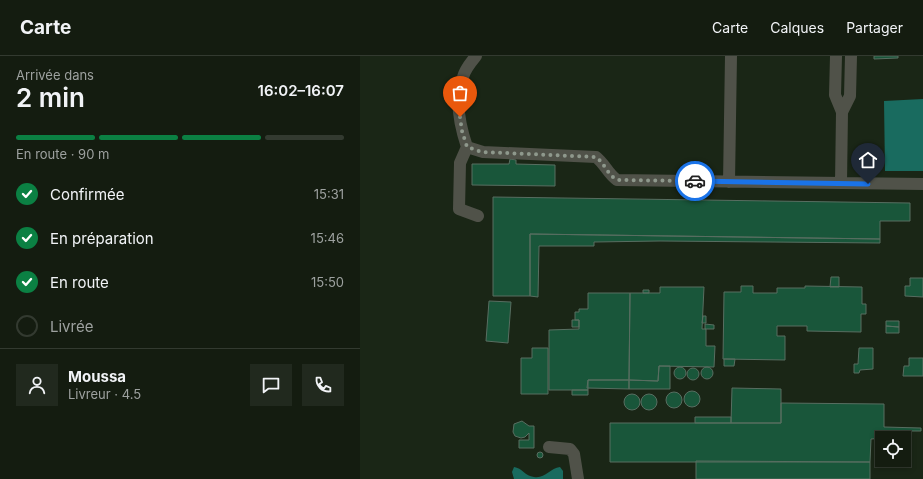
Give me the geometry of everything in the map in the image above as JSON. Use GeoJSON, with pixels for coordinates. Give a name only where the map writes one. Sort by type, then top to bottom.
{"type":"FeatureCollection","features":[{"type":"Feature","properties":{"kind":"lane"},"geometry":{"type":"LineString","coordinates":[[476,56],[462,77],[458,102],[462,131],[467,147],[460,163],[459,210],[478,216]]}},
{"type":"Feature","properties":{"kind":"lane"},"geometry":{"type":"LineString","coordinates":[[729,182],[731,56]]}},
{"type":"Feature","properties":{"kind":"lane"},"geometry":{"type":"LineString","coordinates":[[836,56],[835,95],[842,112],[841,183]]}},
{"type":"Feature","properties":{"kind":"lane"},"geometry":{"type":"LineString","coordinates":[[842,112],[850,96],[851,56]]}},
{"type":"Feature","properties":{"kind":"lane"},"geometry":{"type":"LineString","coordinates":[[467,147],[482,152],[596,157],[603,163],[609,174],[617,180],[923,184]]}},
{"type":"Feature","properties":{"kind":"lane"},"geometry":{"type":"LineString","coordinates":[[549,447],[570,449],[574,454],[578,479]]}},
{"type":"Feature","properties":{"kind":"water"},"geometry":{"type":"Polygon","coordinates":[[[923,99],[923,171],[885,171],[884,101],[923,99]]]}},
{"type":"Feature","properties":{"kind":"water"},"geometry":{"type":"Polygon","coordinates":[[[514,467],[526,474],[538,477],[560,467],[563,471],[563,479],[514,479],[512,472],[514,467]]]}},
{"type":"Feature","properties":{"kind":"building"},"geometry":{"type":"Polygon","coordinates":[[[874,56],[898,56],[898,58],[874,59],[874,56]]]}},
{"type":"Feature","properties":{"kind":"building"},"geometry":{"type":"Polygon","coordinates":[[[510,159],[516,160],[516,164],[555,165],[555,186],[472,185],[472,164],[509,164],[510,159]]]}},
{"type":"Feature","properties":{"kind":"building"},"geometry":{"type":"Polygon","coordinates":[[[493,197],[910,203],[910,221],[880,221],[880,239],[530,234],[530,296],[493,296],[493,197]]]}},
{"type":"Feature","properties":{"kind":"building"},"geometry":{"type":"Polygon","coordinates":[[[530,234],[880,239],[880,243],[660,241],[594,242],[594,246],[539,246],[538,297],[530,296],[530,234]]]}},
{"type":"Feature","properties":{"kind":"building"},"geometry":{"type":"Polygon","coordinates":[[[831,277],[839,277],[839,287],[830,287],[831,277]]]}},
{"type":"Feature","properties":{"kind":"building"},"geometry":{"type":"Polygon","coordinates":[[[910,278],[923,278],[923,297],[905,296],[905,286],[910,286],[910,278]]]}},
{"type":"Feature","properties":{"kind":"building"},"geometry":{"type":"Polygon","coordinates":[[[741,286],[753,286],[753,293],[777,293],[777,288],[805,288],[805,286],[862,287],[862,304],[866,304],[866,314],[861,314],[861,332],[807,331],[807,326],[777,326],[777,336],[785,336],[785,360],[723,359],[724,292],[741,292],[741,286]]]}},
{"type":"Feature","properties":{"kind":"building"},"geometry":{"type":"Polygon","coordinates":[[[660,287],[704,287],[702,329],[706,329],[706,346],[715,346],[714,367],[659,366],[658,381],[629,380],[630,293],[660,293],[660,287]]]}},
{"type":"Feature","properties":{"kind":"building"},"geometry":{"type":"Polygon","coordinates":[[[643,290],[649,290],[649,293],[643,293],[643,290]]]}},
{"type":"Feature","properties":{"kind":"building"},"geometry":{"type":"Polygon","coordinates":[[[588,293],[630,293],[629,380],[588,380],[588,390],[549,390],[549,330],[579,329],[579,320],[575,320],[575,312],[579,312],[579,309],[588,309],[588,293]]]}},
{"type":"Feature","properties":{"kind":"building"},"geometry":{"type":"Polygon","coordinates":[[[489,301],[511,302],[508,343],[486,341],[489,301]]]}},
{"type":"Feature","properties":{"kind":"building"},"geometry":{"type":"Polygon","coordinates":[[[703,316],[706,316],[706,323],[702,323],[703,316]]]}},
{"type":"Feature","properties":{"kind":"building"},"geometry":{"type":"Polygon","coordinates":[[[572,320],[579,320],[579,327],[572,327],[572,320]]]}},
{"type":"Feature","properties":{"kind":"building"},"geometry":{"type":"Polygon","coordinates":[[[886,321],[899,321],[899,327],[886,326],[886,321]]]}},
{"type":"Feature","properties":{"kind":"building"},"geometry":{"type":"Polygon","coordinates":[[[705,324],[714,325],[714,329],[705,329],[705,324]]]}},
{"type":"Feature","properties":{"kind":"building"},"geometry":{"type":"Polygon","coordinates":[[[886,326],[899,327],[899,333],[886,333],[886,326]]]}},
{"type":"Feature","properties":{"kind":"building"},"geometry":{"type":"Polygon","coordinates":[[[532,348],[548,348],[548,394],[521,394],[521,358],[532,358],[532,348]]]}},
{"type":"Feature","properties":{"kind":"building"},"geometry":{"type":"Polygon","coordinates":[[[859,348],[873,348],[873,369],[860,370],[859,373],[854,373],[854,364],[858,364],[859,348]]]}},
{"type":"Feature","properties":{"kind":"building"},"geometry":{"type":"Polygon","coordinates":[[[909,358],[923,358],[923,376],[903,376],[904,366],[909,366],[909,358]]]}},
{"type":"Feature","properties":{"kind":"building"},"geometry":{"type":"Polygon","coordinates":[[[724,359],[735,359],[734,366],[724,366],[724,359]]]}},
{"type":"Feature","properties":{"kind":"building"},"geometry":{"type":"Polygon","coordinates":[[[659,366],[670,366],[670,389],[629,389],[629,380],[658,381],[659,366]]]}},
{"type":"Feature","properties":{"kind":"building"},"geometry":{"type":"Polygon","coordinates":[[[678,367],[682,367],[686,373],[682,379],[678,379],[674,375],[674,371],[678,367]]]}},
{"type":"Feature","properties":{"kind":"building"},"geometry":{"type":"Polygon","coordinates":[[[705,367],[709,367],[713,373],[709,379],[705,379],[701,375],[701,371],[705,367]]]}},
{"type":"Feature","properties":{"kind":"building"},"geometry":{"type":"Polygon","coordinates":[[[691,368],[695,368],[699,374],[695,380],[691,380],[687,376],[687,372],[691,368]]]}},
{"type":"Feature","properties":{"kind":"building"},"geometry":{"type":"Polygon","coordinates":[[[588,380],[629,380],[629,389],[587,388],[588,380]]]}},
{"type":"Feature","properties":{"kind":"building"},"geometry":{"type":"Polygon","coordinates":[[[732,388],[781,389],[781,423],[731,423],[732,388]]]}},
{"type":"Feature","properties":{"kind":"building"},"geometry":{"type":"Polygon","coordinates":[[[572,390],[588,390],[588,395],[572,395],[572,390]]]}},
{"type":"Feature","properties":{"kind":"building"},"geometry":{"type":"Polygon","coordinates":[[[689,391],[695,391],[700,396],[698,405],[695,407],[689,407],[684,402],[684,396],[689,391]]]}},
{"type":"Feature","properties":{"kind":"building"},"geometry":{"type":"Polygon","coordinates":[[[671,392],[677,392],[682,397],[680,406],[677,408],[671,408],[666,403],[666,397],[671,392]]]}},
{"type":"Feature","properties":{"kind":"building"},"geometry":{"type":"Polygon","coordinates":[[[629,394],[635,394],[640,399],[638,408],[635,410],[629,410],[624,405],[624,399],[629,394]]]}},
{"type":"Feature","properties":{"kind":"building"},"geometry":{"type":"Polygon","coordinates":[[[646,394],[652,394],[657,399],[655,408],[652,410],[646,410],[641,405],[641,399],[646,394]]]}},
{"type":"Feature","properties":{"kind":"building"},"geometry":{"type":"Polygon","coordinates":[[[781,403],[884,404],[884,427],[921,428],[921,431],[875,431],[875,439],[871,439],[870,462],[610,462],[610,423],[781,423],[781,403]]]}},
{"type":"Feature","properties":{"kind":"building"},"geometry":{"type":"Polygon","coordinates":[[[695,417],[731,417],[731,423],[695,423],[695,417]]]}},
{"type":"Feature","properties":{"kind":"building"},"geometry":{"type":"Polygon","coordinates":[[[522,421],[529,426],[534,426],[534,448],[519,448],[519,440],[529,440],[529,433],[525,437],[521,438],[515,436],[513,432],[514,424],[522,421]]]}},
{"type":"Feature","properties":{"kind":"building"},"geometry":{"type":"Polygon","coordinates":[[[540,452],[543,455],[540,458],[537,455],[540,452]]]}},
{"type":"Feature","properties":{"kind":"building"},"geometry":{"type":"Polygon","coordinates":[[[696,461],[870,462],[870,479],[696,479],[696,461]]]}},
{"type":"Feature","properties":{"kind":"way so far"},"geometry":{"type":"LineString","coordinates":[[460,117],[462,131],[467,147],[482,152],[596,157],[603,163],[609,174],[617,180],[695,181]]}},
{"type":"Feature","properties":{"kind":"route"},"geometry":{"type":"LineString","coordinates":[[695,181],[868,184]]}}]}
